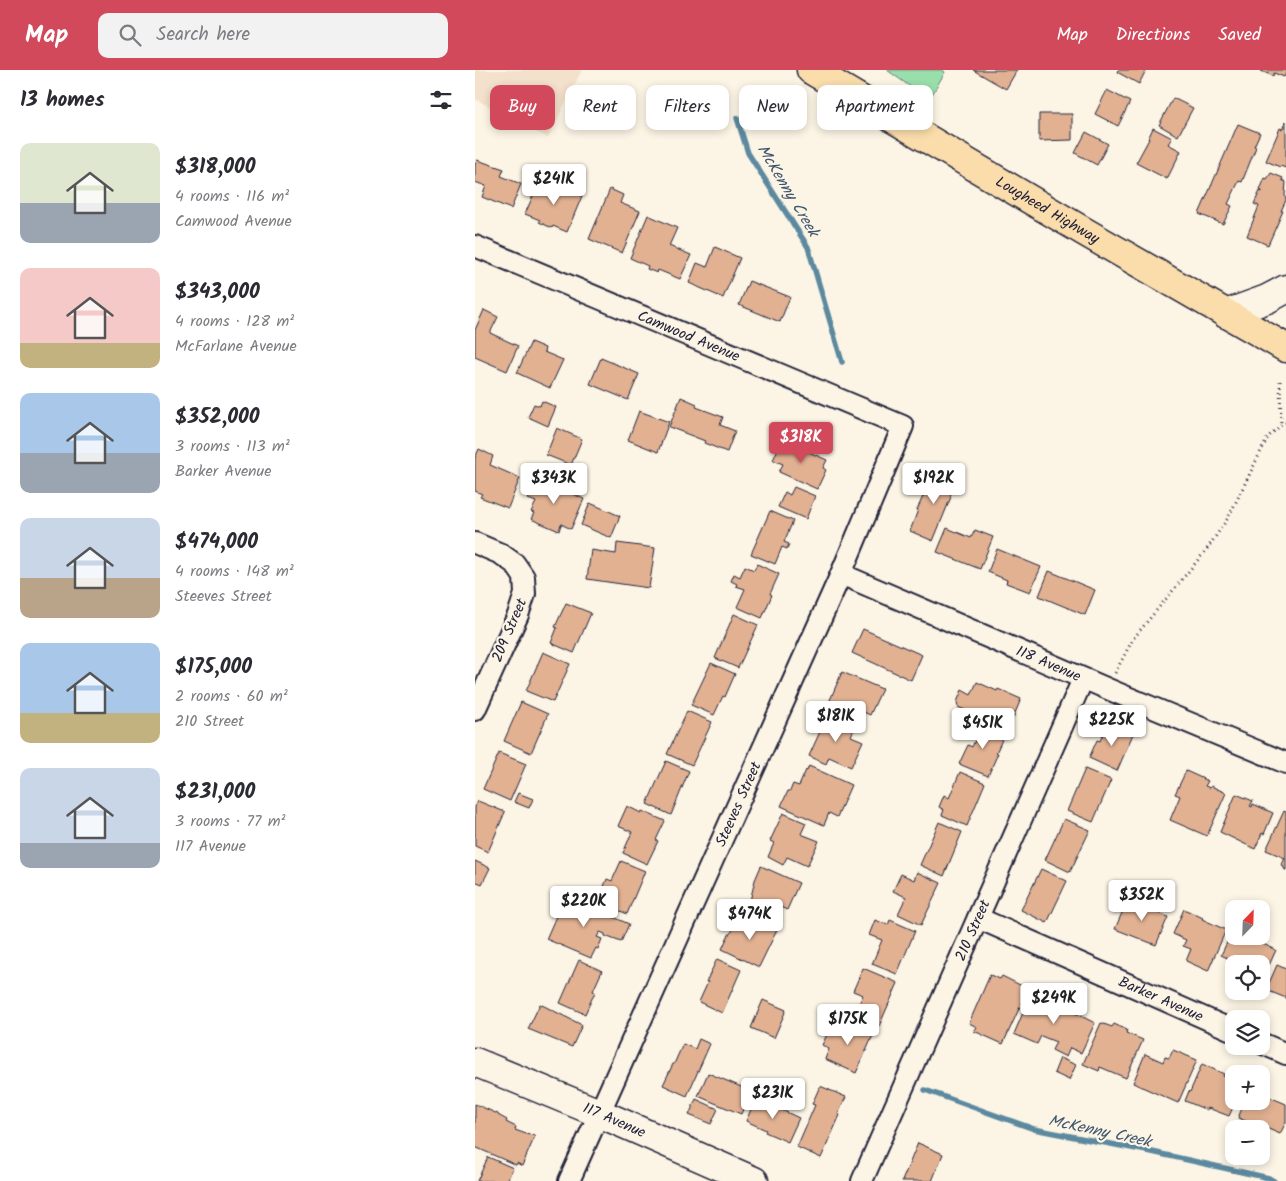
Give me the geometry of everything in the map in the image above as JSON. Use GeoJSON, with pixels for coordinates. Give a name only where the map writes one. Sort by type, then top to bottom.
{"type":"FeatureCollection","features":[{"type":"Feature","properties":{"kind":"highway","name":"Lougheed Highway"},"geometry":{"type":"LineString","coordinates":[[811,70],[1286,348]]}},
{"type":"Feature","properties":{"kind":"street","name":"Camwood Avenue"},"geometry":{"type":"LineString","coordinates":[[475,246],[903,426]]}},
{"type":"Feature","properties":{"kind":"street"},"geometry":{"type":"LineString","coordinates":[[1226,314],[1267,299],[1286,289]]}},
{"type":"Feature","properties":{"kind":"street","name":"Steeves Street"},"geometry":{"type":"LineString","coordinates":[[569,1181],[841,574],[903,426]]}},
{"type":"Feature","properties":{"kind":"street","name":"209 Street"},"geometry":{"type":"LineString","coordinates":[[475,543],[501,554],[515,564],[524,577],[525,594],[518,615],[475,710]]}},
{"type":"Feature","properties":{"kind":"street","name":"118 Avenue"},"geometry":{"type":"LineString","coordinates":[[841,574],[1106,689],[1286,763]]}},
{"type":"Feature","properties":{"kind":"street","name":"210 Street"},"geometry":{"type":"LineString","coordinates":[[862,1181],[1083,679]]}},
{"type":"Feature","properties":{"kind":"street","name":"Barker Avenue"},"geometry":{"type":"LineString","coordinates":[[978,918],[1225,1027]]}},
{"type":"Feature","properties":{"kind":"street"},"geometry":{"type":"LineString","coordinates":[[1270,1047],[1286,1054]]}},
{"type":"Feature","properties":{"kind":"street","name":"117 Avenue"},"geometry":{"type":"LineString","coordinates":[[475,1062],[599,1113],[754,1181]]}},
{"type":"Feature","properties":{"kind":"path"},"geometry":{"type":"LineString","coordinates":[[1280,381],[1281,424]]}},
{"type":"Feature","properties":{"kind":"path"},"geometry":{"type":"LineString","coordinates":[[1106,689],[1133,639],[1207,549],[1228,518],[1268,437],[1281,424],[1286,423]]}},
{"type":"Feature","properties":{"kind":"shaded area"},"geometry":{"type":"Polygon","coordinates":[[[475,70],[582,70],[574,85],[565,85],[565,104],[555,124],[555,85],[490,85],[490,107],[475,99],[475,70]]]}},
{"type":"Feature","properties":{"kind":"shaded area"},"geometry":{"type":"Polygon","coordinates":[[[533,130],[552,130],[548,138],[533,130]]]}},
{"type":"Feature","properties":{"kind":"green space"},"geometry":{"type":"Polygon","coordinates":[[[887,70],[943,70],[945,72],[933,93],[933,85],[908,85],[887,70]]]}},
{"type":"Feature","properties":{"kind":"building"},"geometry":{"type":"Polygon","coordinates":[[[973,70],[1017,70],[1006,89],[973,70]]]}},
{"type":"Feature","properties":{"kind":"building"},"geometry":{"type":"Polygon","coordinates":[[[1118,70],[1146,70],[1139,84],[1117,72],[1118,70]]]}},
{"type":"Feature","properties":{"kind":"building"},"geometry":{"type":"Polygon","coordinates":[[[1262,70],[1286,70],[1286,73],[1284,77],[1274,73],[1273,76],[1262,70]]]}},
{"type":"Feature","properties":{"kind":"building"},"geometry":{"type":"Polygon","coordinates":[[[1107,90],[1130,102],[1118,126],[1095,114],[1107,90]]]}},
{"type":"Feature","properties":{"kind":"building"},"geometry":{"type":"Polygon","coordinates":[[[1173,98],[1193,108],[1178,136],[1159,125],[1173,98]]]}},
{"type":"Feature","properties":{"kind":"building"},"geometry":{"type":"Polygon","coordinates":[[[1039,114],[1072,114],[1072,140],[1039,141],[1039,114]]]}},
{"type":"Feature","properties":{"kind":"building"},"geometry":{"type":"Polygon","coordinates":[[[1286,121],[1286,168],[1266,161],[1280,128],[1282,129],[1286,121]]]}},
{"type":"Feature","properties":{"kind":"building"},"geometry":{"type":"Polygon","coordinates":[[[1238,124],[1260,133],[1242,182],[1239,181],[1228,204],[1232,206],[1223,224],[1199,214],[1238,124]]]}},
{"type":"Feature","properties":{"kind":"building"},"geometry":{"type":"Polygon","coordinates":[[[1153,128],[1172,138],[1168,144],[1181,151],[1167,179],[1136,163],[1153,128]]]}},
{"type":"Feature","properties":{"kind":"building"},"geometry":{"type":"Polygon","coordinates":[[[1086,132],[1108,144],[1097,165],[1075,153],[1086,132]]]}},
{"type":"Feature","properties":{"kind":"building"},"geometry":{"type":"Polygon","coordinates":[[[477,160],[504,169],[501,176],[521,184],[511,209],[482,197],[486,186],[475,182],[475,165],[477,160]]]}},
{"type":"Feature","properties":{"kind":"building"},"geometry":{"type":"Polygon","coordinates":[[[1271,173],[1283,178],[1282,180],[1286,182],[1286,200],[1268,245],[1247,236],[1259,206],[1254,204],[1260,191],[1262,192],[1260,190],[1265,178],[1267,179],[1271,173]]]}},
{"type":"Feature","properties":{"kind":"building"},"geometry":{"type":"Polygon","coordinates":[[[540,180],[555,186],[552,195],[556,197],[561,187],[582,196],[567,232],[553,226],[552,228],[539,222],[540,220],[525,214],[540,180]]]}},
{"type":"Feature","properties":{"kind":"building"},"geometry":{"type":"Polygon","coordinates":[[[610,189],[623,195],[620,203],[640,211],[622,253],[589,239],[610,189]]]}},
{"type":"Feature","properties":{"kind":"building"},"geometry":{"type":"Polygon","coordinates":[[[648,215],[677,228],[669,246],[691,255],[680,279],[658,270],[657,273],[647,269],[648,266],[630,258],[648,215]]]}},
{"type":"Feature","properties":{"kind":"building"},"geometry":{"type":"Polygon","coordinates":[[[715,247],[740,258],[723,298],[689,283],[697,263],[707,267],[715,247]]]}},
{"type":"Feature","properties":{"kind":"building"},"geometry":{"type":"Polygon","coordinates":[[[749,281],[790,297],[780,322],[739,305],[749,281]]]}},
{"type":"Feature","properties":{"kind":"building"},"geometry":{"type":"Polygon","coordinates":[[[484,310],[498,317],[490,333],[518,346],[507,371],[475,357],[475,330],[484,310]]]}},
{"type":"Feature","properties":{"kind":"building"},"geometry":{"type":"Polygon","coordinates":[[[531,342],[545,348],[544,352],[563,360],[550,388],[517,373],[531,342]]]}},
{"type":"Feature","properties":{"kind":"building"},"geometry":{"type":"Polygon","coordinates":[[[601,358],[639,374],[628,400],[590,384],[601,358]]]}},
{"type":"Feature","properties":{"kind":"building"},"geometry":{"type":"Polygon","coordinates":[[[681,397],[697,404],[696,407],[723,417],[720,425],[735,431],[727,452],[669,427],[681,397]]]}},
{"type":"Feature","properties":{"kind":"building"},"geometry":{"type":"Polygon","coordinates":[[[542,401],[556,407],[548,426],[528,417],[534,404],[540,406],[542,401]]]}},
{"type":"Feature","properties":{"kind":"building"},"geometry":{"type":"Polygon","coordinates":[[[639,411],[669,422],[658,452],[628,440],[639,411]]]}},
{"type":"Feature","properties":{"kind":"building"},"geometry":{"type":"Polygon","coordinates":[[[557,428],[582,439],[571,465],[546,455],[557,428]]]}},
{"type":"Feature","properties":{"kind":"building"},"geometry":{"type":"Polygon","coordinates":[[[782,440],[827,460],[823,468],[826,470],[817,489],[779,472],[783,464],[773,460],[782,440]]]}},
{"type":"Feature","properties":{"kind":"building"},"geometry":{"type":"Polygon","coordinates":[[[479,449],[493,456],[490,465],[520,478],[508,508],[480,497],[482,494],[475,491],[475,458],[479,449]]]}},
{"type":"Feature","properties":{"kind":"building"},"geometry":{"type":"Polygon","coordinates":[[[935,469],[957,479],[933,541],[910,531],[935,469]]]}},
{"type":"Feature","properties":{"kind":"building"},"geometry":{"type":"Polygon","coordinates":[[[536,479],[545,481],[584,499],[571,529],[561,524],[559,531],[531,519],[534,513],[531,512],[536,502],[528,499],[536,479]]]}},
{"type":"Feature","properties":{"kind":"building"},"geometry":{"type":"Polygon","coordinates":[[[794,487],[815,496],[806,519],[778,507],[785,492],[790,495],[794,487]]]}},
{"type":"Feature","properties":{"kind":"building"},"geometry":{"type":"Polygon","coordinates":[[[590,503],[620,516],[611,538],[581,525],[590,503]]]}},
{"type":"Feature","properties":{"kind":"building"},"geometry":{"type":"Polygon","coordinates":[[[770,511],[793,521],[784,542],[789,544],[787,549],[782,547],[775,564],[751,554],[770,511]]]}},
{"type":"Feature","properties":{"kind":"building"},"geometry":{"type":"Polygon","coordinates":[[[947,528],[971,538],[975,530],[993,537],[980,569],[937,552],[947,528]]]}},
{"type":"Feature","properties":{"kind":"building"},"geometry":{"type":"Polygon","coordinates":[[[617,543],[655,548],[649,588],[587,579],[591,550],[616,554],[617,543]]]}},
{"type":"Feature","properties":{"kind":"building"},"geometry":{"type":"Polygon","coordinates":[[[997,549],[1041,567],[1030,592],[1006,583],[1007,580],[988,572],[997,549]]]}},
{"type":"Feature","properties":{"kind":"building"},"geometry":{"type":"Polygon","coordinates":[[[757,564],[779,574],[762,618],[737,607],[745,589],[736,586],[737,584],[731,581],[734,574],[740,577],[745,566],[754,570],[757,564]]]}},
{"type":"Feature","properties":{"kind":"building"},"geometry":{"type":"Polygon","coordinates":[[[1049,571],[1095,590],[1085,615],[1039,596],[1049,571]]]}},
{"type":"Feature","properties":{"kind":"building"},"geometry":{"type":"Polygon","coordinates":[[[566,603],[591,613],[574,653],[551,643],[557,628],[555,627],[566,603]]]}},
{"type":"Feature","properties":{"kind":"building"},"geometry":{"type":"Polygon","coordinates":[[[734,614],[758,625],[738,668],[715,658],[734,614]]]}},
{"type":"Feature","properties":{"kind":"building"},"geometry":{"type":"Polygon","coordinates":[[[863,629],[922,655],[911,680],[852,653],[863,629]]]}},
{"type":"Feature","properties":{"kind":"building"},"geometry":{"type":"Polygon","coordinates":[[[543,652],[570,664],[553,702],[526,691],[543,652]]]}},
{"type":"Feature","properties":{"kind":"building"},"geometry":{"type":"Polygon","coordinates":[[[711,663],[735,674],[725,697],[723,696],[714,715],[691,705],[711,663]]]}},
{"type":"Feature","properties":{"kind":"building"},"geometry":{"type":"Polygon","coordinates":[[[842,672],[882,689],[870,715],[853,707],[849,717],[827,707],[842,672]]]}},
{"type":"Feature","properties":{"kind":"building"},"geometry":{"type":"Polygon","coordinates":[[[977,682],[1021,699],[1010,725],[982,711],[979,716],[958,707],[957,702],[962,690],[971,695],[977,682]]]}},
{"type":"Feature","properties":{"kind":"building"},"geometry":{"type":"Polygon","coordinates":[[[521,702],[548,714],[531,753],[504,741],[521,702]]]}},
{"type":"Feature","properties":{"kind":"building"},"geometry":{"type":"Polygon","coordinates":[[[687,711],[712,722],[692,765],[667,754],[687,711]]]}},
{"type":"Feature","properties":{"kind":"building"},"geometry":{"type":"Polygon","coordinates":[[[828,714],[855,727],[851,736],[863,741],[851,767],[829,757],[826,764],[809,756],[828,714]]]}},
{"type":"Feature","properties":{"kind":"building"},"geometry":{"type":"Polygon","coordinates":[[[1108,722],[1133,734],[1117,771],[1089,758],[1097,740],[1100,741],[1108,722]]]}},
{"type":"Feature","properties":{"kind":"building"},"geometry":{"type":"Polygon","coordinates":[[[983,723],[1005,733],[988,776],[959,764],[968,745],[972,747],[983,723]]]}},
{"type":"Feature","properties":{"kind":"building"},"geometry":{"type":"Polygon","coordinates":[[[499,753],[526,764],[510,801],[483,789],[499,753]]]}},
{"type":"Feature","properties":{"kind":"building"},"geometry":{"type":"Polygon","coordinates":[[[666,761],[689,771],[671,815],[647,804],[666,761]]]}},
{"type":"Feature","properties":{"kind":"building"},"geometry":{"type":"Polygon","coordinates":[[[809,766],[851,785],[837,817],[829,813],[824,825],[781,806],[793,784],[799,786],[809,766]]]}},
{"type":"Feature","properties":{"kind":"building"},"geometry":{"type":"Polygon","coordinates":[[[1085,769],[1111,780],[1093,822],[1067,811],[1085,769]]]}},
{"type":"Feature","properties":{"kind":"building"},"geometry":{"type":"Polygon","coordinates":[[[1186,771],[1208,781],[1205,786],[1210,788],[1211,786],[1226,793],[1207,836],[1170,820],[1180,796],[1175,794],[1186,771]]]}},
{"type":"Feature","properties":{"kind":"building"},"geometry":{"type":"Polygon","coordinates":[[[960,772],[985,783],[967,826],[942,815],[944,810],[939,807],[944,795],[949,798],[960,772]]]}},
{"type":"Feature","properties":{"kind":"building"},"geometry":{"type":"Polygon","coordinates":[[[518,793],[533,799],[529,808],[514,802],[518,793]]]}},
{"type":"Feature","properties":{"kind":"building"},"geometry":{"type":"Polygon","coordinates":[[[1236,794],[1253,801],[1250,806],[1252,807],[1253,804],[1273,813],[1255,849],[1220,832],[1236,794]]]}},
{"type":"Feature","properties":{"kind":"building"},"geometry":{"type":"Polygon","coordinates":[[[478,801],[505,812],[488,852],[475,846],[475,807],[478,801]]]}},
{"type":"Feature","properties":{"kind":"building"},"geometry":{"type":"Polygon","coordinates":[[[627,806],[665,821],[647,864],[623,853],[632,832],[618,826],[627,806]]]}},
{"type":"Feature","properties":{"kind":"building"},"geometry":{"type":"Polygon","coordinates":[[[1284,811],[1286,812],[1286,870],[1282,864],[1285,858],[1266,850],[1284,811]]]}},
{"type":"Feature","properties":{"kind":"building"},"geometry":{"type":"Polygon","coordinates":[[[783,813],[806,823],[801,834],[819,841],[807,866],[787,857],[783,865],[768,857],[774,843],[770,841],[783,813]]]}},
{"type":"Feature","properties":{"kind":"building"},"geometry":{"type":"Polygon","coordinates":[[[1064,819],[1090,830],[1070,872],[1045,860],[1064,819]]]}},
{"type":"Feature","properties":{"kind":"building"},"geometry":{"type":"Polygon","coordinates":[[[939,822],[962,832],[944,876],[920,865],[939,822]]]}},
{"type":"Feature","properties":{"kind":"building"},"geometry":{"type":"Polygon","coordinates":[[[475,861],[490,868],[482,884],[475,881],[475,861]]]}},
{"type":"Feature","properties":{"kind":"building"},"geometry":{"type":"Polygon","coordinates":[[[621,861],[645,871],[627,914],[603,903],[605,898],[600,896],[607,879],[612,881],[621,861]]]}},
{"type":"Feature","properties":{"kind":"building"},"geometry":{"type":"Polygon","coordinates":[[[761,866],[799,883],[787,910],[776,905],[772,915],[749,905],[755,880],[761,866]]]}},
{"type":"Feature","properties":{"kind":"building"},"geometry":{"type":"Polygon","coordinates":[[[1041,869],[1067,881],[1047,923],[1021,910],[1041,869]]]}},
{"type":"Feature","properties":{"kind":"building"},"geometry":{"type":"Polygon","coordinates":[[[917,872],[941,883],[921,925],[898,914],[906,897],[893,891],[901,874],[914,880],[917,872]]]}},
{"type":"Feature","properties":{"kind":"building"},"geometry":{"type":"Polygon","coordinates":[[[565,896],[629,924],[621,942],[600,932],[597,937],[602,939],[598,949],[596,948],[591,958],[546,939],[565,896]]]}},
{"type":"Feature","properties":{"kind":"building"},"geometry":{"type":"Polygon","coordinates":[[[1128,899],[1168,917],[1156,945],[1115,929],[1128,899]]]}},
{"type":"Feature","properties":{"kind":"building"},"geometry":{"type":"Polygon","coordinates":[[[1184,909],[1225,930],[1208,971],[1186,961],[1191,949],[1183,946],[1186,940],[1173,934],[1184,909]]]}},
{"type":"Feature","properties":{"kind":"building"},"geometry":{"type":"Polygon","coordinates":[[[745,915],[777,930],[759,967],[722,949],[728,936],[745,915]]]}},
{"type":"Feature","properties":{"kind":"building"},"geometry":{"type":"Polygon","coordinates":[[[875,920],[888,925],[890,920],[915,931],[897,974],[872,964],[882,940],[869,935],[875,920]]]}},
{"type":"Feature","properties":{"kind":"building"},"geometry":{"type":"Polygon","coordinates":[[[1226,945],[1265,945],[1276,950],[1270,963],[1270,955],[1225,955],[1225,957],[1221,955],[1226,945]]]}},
{"type":"Feature","properties":{"kind":"building"},"geometry":{"type":"Polygon","coordinates":[[[717,959],[741,970],[722,1013],[699,1002],[717,959]]]}},
{"type":"Feature","properties":{"kind":"building"},"geometry":{"type":"Polygon","coordinates":[[[579,960],[602,971],[585,1014],[560,1003],[579,960]]]}},
{"type":"Feature","properties":{"kind":"building"},"geometry":{"type":"Polygon","coordinates":[[[1277,965],[1286,969],[1286,998],[1270,992],[1270,981],[1277,965]]]}},
{"type":"Feature","properties":{"kind":"building"},"geometry":{"type":"Polygon","coordinates":[[[863,968],[898,983],[879,1026],[854,1015],[863,995],[853,991],[863,968]]]}},
{"type":"Feature","properties":{"kind":"building"},"geometry":{"type":"Polygon","coordinates":[[[990,975],[1000,979],[1002,976],[1028,989],[1003,1044],[974,1031],[977,1027],[969,1023],[990,975]]]}},
{"type":"Feature","properties":{"kind":"building"},"geometry":{"type":"Polygon","coordinates":[[[1031,994],[1058,1005],[1059,1003],[1072,1008],[1071,1011],[1095,1023],[1081,1053],[1070,1048],[1066,1057],[1052,1050],[1056,1042],[1041,1036],[1037,1044],[1014,1034],[1031,994]]]}},
{"type":"Feature","properties":{"kind":"building"},"geometry":{"type":"Polygon","coordinates":[[[763,1000],[786,1010],[774,1038],[751,1028],[763,1000]]]}},
{"type":"Feature","properties":{"kind":"building"},"geometry":{"type":"Polygon","coordinates":[[[540,1004],[582,1025],[572,1047],[528,1029],[540,1004]]]}},
{"type":"Feature","properties":{"kind":"building"},"geometry":{"type":"Polygon","coordinates":[[[833,1022],[855,1032],[859,1024],[875,1031],[856,1073],[825,1059],[829,1049],[822,1045],[833,1022]]]}},
{"type":"Feature","properties":{"kind":"building"},"geometry":{"type":"Polygon","coordinates":[[[1101,1023],[1112,1027],[1114,1024],[1127,1030],[1126,1033],[1143,1040],[1126,1078],[1100,1067],[1099,1071],[1083,1064],[1101,1023]]]}},
{"type":"Feature","properties":{"kind":"building"},"geometry":{"type":"Polygon","coordinates":[[[699,1039],[710,1044],[687,1096],[663,1085],[683,1044],[695,1049],[699,1039]]]}},
{"type":"Feature","properties":{"kind":"building"},"geometry":{"type":"Polygon","coordinates":[[[1173,1050],[1197,1060],[1178,1103],[1133,1083],[1145,1054],[1163,1062],[1165,1057],[1169,1058],[1173,1050]]]}},
{"type":"Feature","properties":{"kind":"building"},"geometry":{"type":"Polygon","coordinates":[[[1060,1058],[1076,1065],[1069,1080],[1054,1073],[1060,1058]]]}},
{"type":"Feature","properties":{"kind":"building"},"geometry":{"type":"Polygon","coordinates":[[[1202,1064],[1224,1074],[1225,1110],[1232,1110],[1229,1116],[1185,1101],[1202,1064]]]}},
{"type":"Feature","properties":{"kind":"building"},"geometry":{"type":"Polygon","coordinates":[[[708,1073],[751,1091],[741,1114],[698,1096],[708,1073]]]}},
{"type":"Feature","properties":{"kind":"building"},"geometry":{"type":"Polygon","coordinates":[[[820,1086],[846,1097],[821,1158],[797,1147],[815,1105],[812,1104],[820,1086]]]}},
{"type":"Feature","properties":{"kind":"building"},"geometry":{"type":"Polygon","coordinates":[[[1270,1097],[1286,1104],[1286,1122],[1280,1134],[1270,1130],[1270,1120],[1243,1120],[1238,1118],[1241,1110],[1270,1110],[1270,1097]]]}},
{"type":"Feature","properties":{"kind":"building"},"geometry":{"type":"Polygon","coordinates":[[[756,1098],[799,1118],[788,1142],[746,1121],[756,1098]]]}},
{"type":"Feature","properties":{"kind":"building"},"geometry":{"type":"Polygon","coordinates":[[[696,1099],[718,1109],[711,1124],[689,1115],[696,1099]]]}},
{"type":"Feature","properties":{"kind":"building"},"geometry":{"type":"Polygon","coordinates":[[[475,1104],[498,1114],[507,1120],[506,1122],[516,1127],[515,1130],[535,1136],[522,1166],[475,1147],[475,1104]]]}},
{"type":"Feature","properties":{"kind":"building"},"geometry":{"type":"Polygon","coordinates":[[[918,1143],[943,1154],[932,1181],[902,1181],[918,1143]]]}},
{"type":"Feature","properties":{"kind":"building"},"geometry":{"type":"Polygon","coordinates":[[[488,1157],[513,1168],[507,1181],[477,1181],[488,1157]]]}},
{"type":"Feature","properties":{"kind":"waterway","name":"McKenny Creek"},"geometry":{"type":"LineString","coordinates":[[737,118],[748,153],[808,247],[842,362]]}},
{"type":"Feature","properties":{"kind":"waterway","name":"McKenny Creek"},"geometry":{"type":"LineString","coordinates":[[925,1090],[1034,1129],[1152,1152],[1269,1178],[1274,1181]]}}]}
